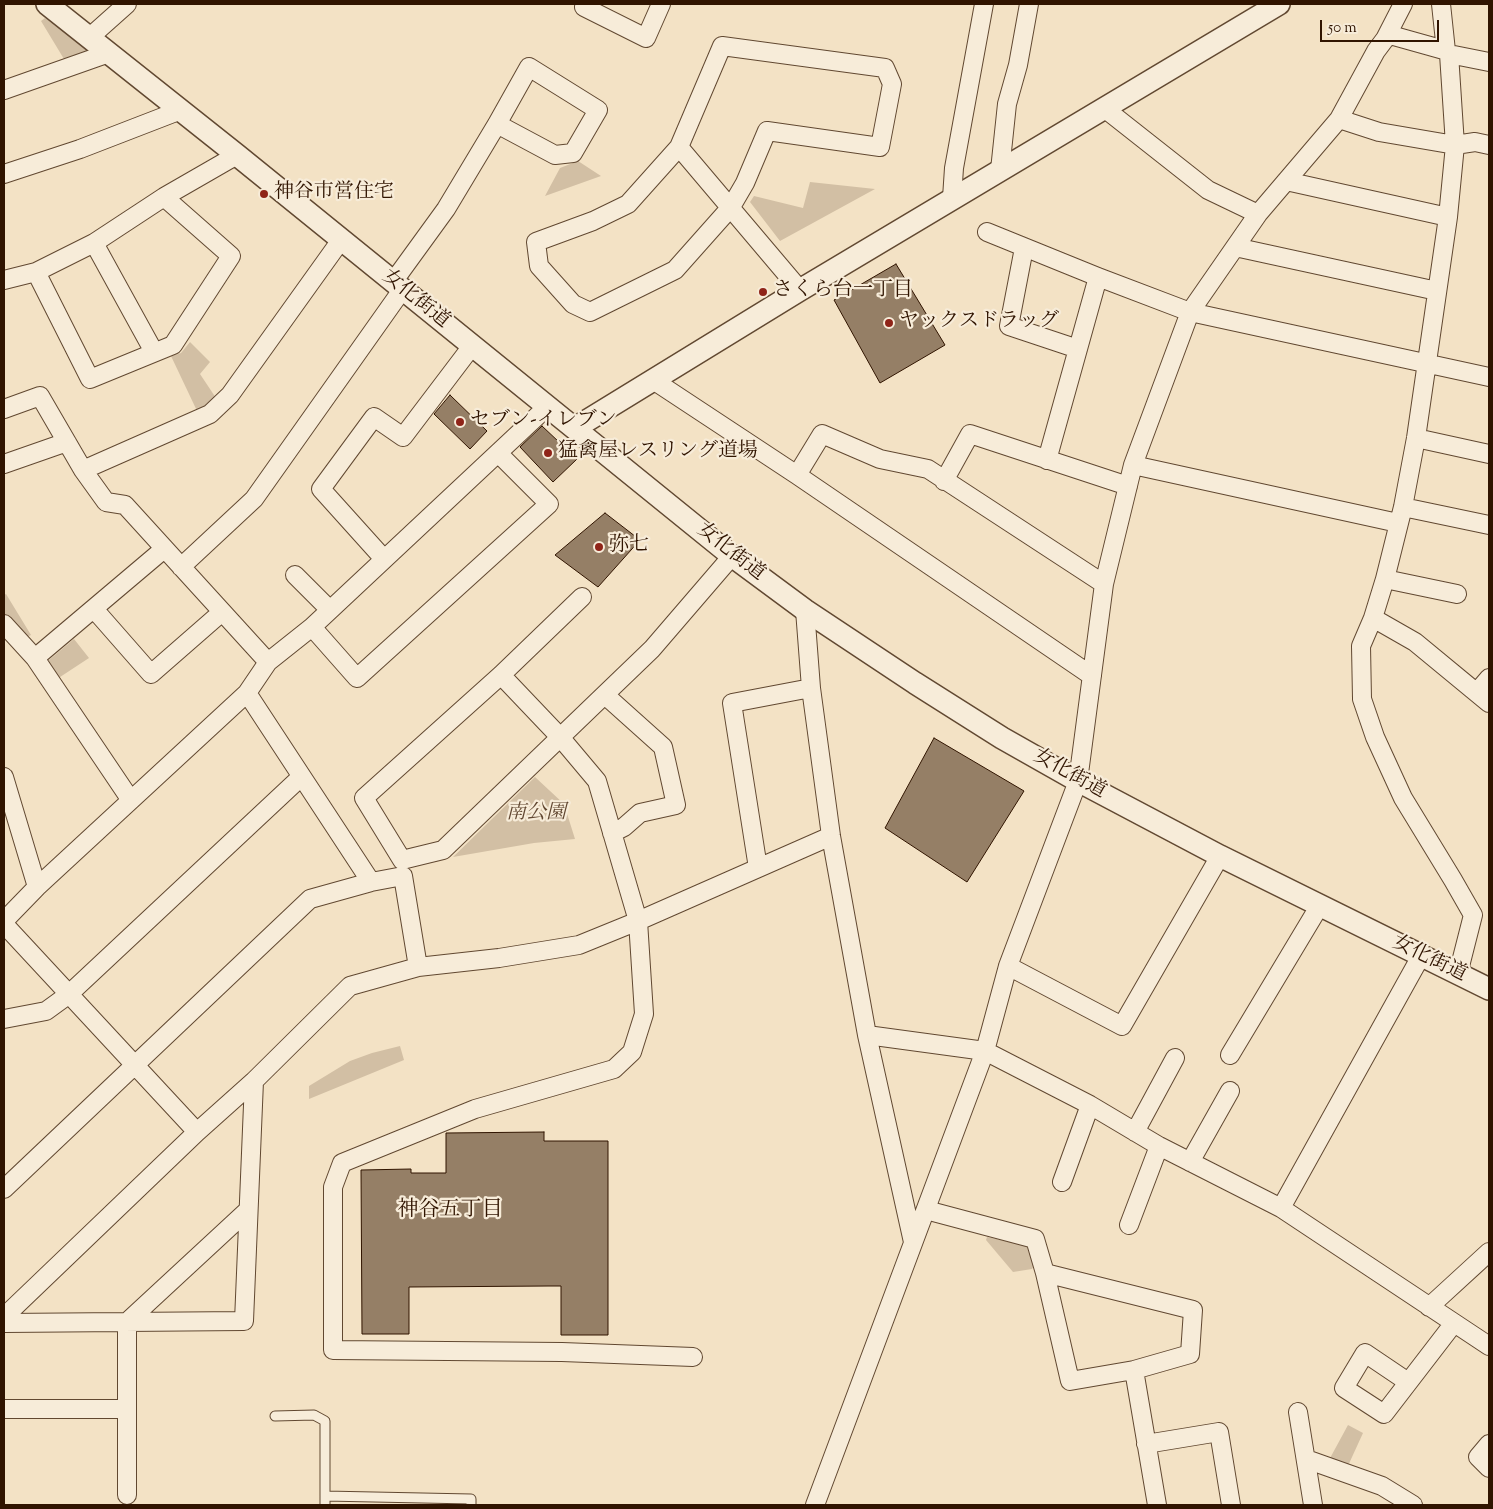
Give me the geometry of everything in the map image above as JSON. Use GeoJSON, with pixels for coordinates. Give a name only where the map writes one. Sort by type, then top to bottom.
{"type":"FeatureCollection","features":[{"type":"Feature","properties":{"kind":"street","name":"女化街道"},"geometry":{"type":"LineString","coordinates":[[47,4],[237,155],[732,556],[805,610],[915,684],[1002,738],[1078,781],[1220,856],[1489,989]]}},
{"type":"Feature","properties":{"kind":"street"},"geometry":{"type":"LineString","coordinates":[[90,37],[128,4]]}},
{"type":"Feature","properties":{"kind":"street"},"geometry":{"type":"LineString","coordinates":[[585,4],[584,7],[646,38],[661,4]]}},
{"type":"Feature","properties":{"kind":"street"},"geometry":{"type":"LineString","coordinates":[[952,198],[954,168],[984,4]]}},
{"type":"Feature","properties":{"kind":"street"},"geometry":{"type":"LineString","coordinates":[[1000,170],[1007,104],[1018,65],[1030,4]]}},
{"type":"Feature","properties":{"kind":"street"},"geometry":{"type":"LineString","coordinates":[[575,428],[952,198],[1279,4]]}},
{"type":"Feature","properties":{"kind":"street"},"geometry":{"type":"LineString","coordinates":[[815,1505],[985,1051],[1008,966],[1078,781],[1104,584],[1133,465],[1190,312],[1258,214],[1339,119],[1403,4]]}},
{"type":"Feature","properties":{"kind":"street"},"geometry":{"type":"LineString","coordinates":[[1441,4],[1448,53],[1455,145],[1448,218],[1416,438],[1401,515],[1385,579],[1373,618],[1361,646],[1362,699],[1375,737],[1403,798],[1473,915],[1458,974]]}},
{"type":"Feature","properties":{"kind":"street"},"geometry":{"type":"LineString","coordinates":[[1385,39],[1389,36],[1394,36],[1448,53],[1489,62]]}},
{"type":"Feature","properties":{"kind":"street"},"geometry":{"type":"LineString","coordinates":[[722,46],[885,68],[892,84],[880,147],[767,131],[745,183],[731,207],[675,270],[590,312],[573,304],[539,266],[536,242],[593,221],[628,204],[679,146],[722,46]]}},
{"type":"Feature","properties":{"kind":"street"},"geometry":{"type":"LineString","coordinates":[[4,90],[108,53]]}},
{"type":"Feature","properties":{"kind":"street"},"geometry":{"type":"LineString","coordinates":[[181,567],[254,499],[398,286],[497,124],[529,67],[598,110],[573,153],[555,154],[497,124]]}},
{"type":"Feature","properties":{"kind":"street"},"geometry":{"type":"LineString","coordinates":[[1104,108],[1208,190],[1258,214]]}},
{"type":"Feature","properties":{"kind":"street"},"geometry":{"type":"LineString","coordinates":[[4,174],[80,150],[181,110]]}},
{"type":"Feature","properties":{"kind":"street"},"geometry":{"type":"LineString","coordinates":[[1339,119],[1379,132],[1455,145],[1474,142],[1489,145]]}},
{"type":"Feature","properties":{"kind":"street"},"geometry":{"type":"LineString","coordinates":[[679,146],[800,290]]}},
{"type":"Feature","properties":{"kind":"street"},"geometry":{"type":"LineString","coordinates":[[4,280],[36,272],[94,243],[164,197],[237,155]]}},
{"type":"Feature","properties":{"kind":"street"},"geometry":{"type":"LineString","coordinates":[[1286,181],[1448,218]]}},
{"type":"Feature","properties":{"kind":"street"},"geometry":{"type":"LineString","coordinates":[[36,272],[90,379],[173,345],[231,256],[164,197]]}},
{"type":"Feature","properties":{"kind":"street"},"geometry":{"type":"LineString","coordinates":[[987,232],[1190,312],[1489,377]]}},
{"type":"Feature","properties":{"kind":"street"},"geometry":{"type":"LineString","coordinates":[[82,470],[210,414],[230,395],[341,240]]}},
{"type":"Feature","properties":{"kind":"street"},"geometry":{"type":"LineString","coordinates":[[94,243],[154,352]]}},
{"type":"Feature","properties":{"kind":"street"},"geometry":{"type":"LineString","coordinates":[[1235,247],[1437,291]]}},
{"type":"Feature","properties":{"kind":"street"},"geometry":{"type":"LineString","coordinates":[[1024,248],[1009,326],[1078,349]]}},
{"type":"Feature","properties":{"kind":"street"},"geometry":{"type":"LineString","coordinates":[[1047,460],[1098,277]]}},
{"type":"Feature","properties":{"kind":"street"},"geometry":{"type":"LineString","coordinates":[[384,559],[321,489],[374,417],[403,436],[472,346]]}},
{"type":"Feature","properties":{"kind":"street"},"geometry":{"type":"LineString","coordinates":[[652,380],[797,475],[1092,676]]}},
{"type":"Feature","properties":{"kind":"street"},"geometry":{"type":"LineString","coordinates":[[4,409],[40,396],[82,470],[106,502],[125,504],[268,662]]}},
{"type":"Feature","properties":{"kind":"street"},"geometry":{"type":"LineString","coordinates":[[197,1132],[136,1065],[68,995],[4,923],[37,887],[130,799],[247,693],[268,662],[312,627],[548,406]]}},
{"type":"Feature","properties":{"kind":"street"},"geometry":{"type":"LineString","coordinates":[[797,475],[822,434],[880,459],[928,469],[1104,584]]}},
{"type":"Feature","properties":{"kind":"street"},"geometry":{"type":"LineString","coordinates":[[944,481],[970,434],[1128,486]]}},
{"type":"Feature","properties":{"kind":"street"},"geometry":{"type":"LineString","coordinates":[[1416,438],[1489,454]]}},
{"type":"Feature","properties":{"kind":"street"},"geometry":{"type":"LineString","coordinates":[[4,464],[66,442]]}},
{"type":"Feature","properties":{"kind":"street"},"geometry":{"type":"LineString","coordinates":[[312,627],[357,678],[549,504],[498,453]]}},
{"type":"Feature","properties":{"kind":"street"},"geometry":{"type":"LineString","coordinates":[[1133,465],[1401,515],[1489,525]]}},
{"type":"Feature","properties":{"kind":"street"},"geometry":{"type":"LineString","coordinates":[[35,658],[164,549]]}},
{"type":"Feature","properties":{"kind":"street"},"geometry":{"type":"LineString","coordinates":[[582,597],[501,675],[364,798],[402,860],[443,850],[652,649],[732,556]]}},
{"type":"Feature","properties":{"kind":"street"},"geometry":{"type":"LineString","coordinates":[[295,575],[330,610]]}},
{"type":"Feature","properties":{"kind":"street"},"geometry":{"type":"LineString","coordinates":[[1385,579],[1457,594]]}},
{"type":"Feature","properties":{"kind":"street"},"geometry":{"type":"LineString","coordinates":[[94,609],[151,674],[222,612]]}},
{"type":"Feature","properties":{"kind":"street"},"geometry":{"type":"LineString","coordinates":[[805,610],[811,688],[830,836],[867,1035],[913,1244]]}},
{"type":"Feature","properties":{"kind":"street"},"geometry":{"type":"LineString","coordinates":[[1373,618],[1415,642],[1483,698],[1489,678]]}},
{"type":"Feature","properties":{"kind":"street"},"geometry":{"type":"LineString","coordinates":[[4,624],[35,658],[130,799]]}},
{"type":"Feature","properties":{"kind":"street"},"geometry":{"type":"LineString","coordinates":[[501,675],[597,781],[638,921],[644,1014],[632,1052],[614,1069],[475,1110],[342,1163],[333,1187],[333,1350],[562,1352],[693,1357]]}},
{"type":"Feature","properties":{"kind":"street"},"geometry":{"type":"LineString","coordinates":[[758,868],[732,703],[811,688]]}},
{"type":"Feature","properties":{"kind":"street"},"geometry":{"type":"LineString","coordinates":[[247,693],[371,882]]}},
{"type":"Feature","properties":{"kind":"street"},"geometry":{"type":"LineString","coordinates":[[604,695],[663,747],[676,805],[640,813],[624,827],[612,833]]}},
{"type":"Feature","properties":{"kind":"street"},"geometry":{"type":"LineString","coordinates":[[4,777],[37,887]]}},
{"type":"Feature","properties":{"kind":"street"},"geometry":{"type":"LineString","coordinates":[[4,1019],[46,1011],[68,995],[301,777]]}},
{"type":"Feature","properties":{"kind":"street"},"geometry":{"type":"LineString","coordinates":[[4,1318],[197,1132],[254,1081],[350,986],[418,967],[499,958],[579,944],[638,921],[830,836]]}},
{"type":"Feature","properties":{"kind":"street"},"geometry":{"type":"LineString","coordinates":[[1008,966],[1122,1026],[1220,856]]}},
{"type":"Feature","properties":{"kind":"street"},"geometry":{"type":"LineString","coordinates":[[4,1189],[310,899],[371,882],[403,876],[418,967]]}},
{"type":"Feature","properties":{"kind":"street"},"geometry":{"type":"LineString","coordinates":[[1230,1055],[1320,905]]}},
{"type":"Feature","properties":{"kind":"street"},"geometry":{"type":"LineString","coordinates":[[1280,1208],[1421,956]]}},
{"type":"Feature","properties":{"kind":"street"},"geometry":{"type":"LineString","coordinates":[[867,1035],[985,1051],[1090,1105],[1159,1146],[1280,1208],[1489,1346]]}},
{"type":"Feature","properties":{"kind":"street"},"geometry":{"type":"LineString","coordinates":[[1135,1132],[1175,1058]]}},
{"type":"Feature","properties":{"kind":"street"},"geometry":{"type":"LineString","coordinates":[[4,1323],[244,1321],[254,1081]]}},
{"type":"Feature","properties":{"kind":"street"},"geometry":{"type":"LineString","coordinates":[[1190,1162],[1230,1091]]}},
{"type":"Feature","properties":{"kind":"street"},"geometry":{"type":"LineString","coordinates":[[1062,1182],[1090,1105]]}},
{"type":"Feature","properties":{"kind":"street"},"geometry":{"type":"LineString","coordinates":[[1129,1225],[1159,1146]]}},
{"type":"Feature","properties":{"kind":"street"},"geometry":{"type":"LineString","coordinates":[[127,1495],[127,1322],[248,1210]]}},
{"type":"Feature","properties":{"kind":"street"},"geometry":{"type":"LineString","coordinates":[[926,1210],[1035,1239],[1045,1272],[1070,1381],[1134,1370],[1190,1354],[1193,1310],[1045,1272]]}},
{"type":"Feature","properties":{"kind":"street"},"geometry":{"type":"LineString","coordinates":[[1429,1307],[1489,1252]]}},
{"type":"Feature","properties":{"kind":"street"},"geometry":{"type":"LineString","coordinates":[[1408,1382],[1454,1322]]}},
{"type":"Feature","properties":{"kind":"street"},"geometry":{"type":"LineString","coordinates":[[1134,1370],[1157,1505]]}},
{"type":"Feature","properties":{"kind":"street"},"geometry":{"type":"LineString","coordinates":[[4,1409],[127,1409]]}},
{"type":"Feature","properties":{"kind":"street"},"geometry":{"type":"LineString","coordinates":[[1298,1412],[1313,1505]]}},
{"type":"Feature","properties":{"kind":"street"},"geometry":{"type":"LineString","coordinates":[[1146,1444],[1220,1432],[1231,1505]]}},
{"type":"Feature","properties":{"kind":"street"},"geometry":{"type":"LineString","coordinates":[[1489,1444],[1478,1457],[1489,1468]]}},
{"type":"Feature","properties":{"kind":"street"},"geometry":{"type":"LineString","coordinates":[[1306,1459],[1382,1486],[1413,1505]]}},
{"type":"Feature","properties":{"kind":"lane"},"geometry":{"type":"LineString","coordinates":[[275,1416],[314,1415],[325,1421],[325,1501],[472,1500],[471,1505]]}},
{"type":"Feature","properties":{"kind":"green space"},"geometry":{"type":"Polygon","coordinates":[[[45,18],[88,49],[86,58],[67,64],[41,21],[45,18]]]}},
{"type":"Feature","properties":{"kind":"green space"},"geometry":{"type":"Polygon","coordinates":[[[578,161],[601,176],[545,196],[560,168],[578,161]]]}},
{"type":"Feature","properties":{"kind":"green space"},"geometry":{"type":"Polygon","coordinates":[[[810,182],[875,189],[780,241],[750,202],[754,196],[803,208],[810,182]]]}},
{"type":"Feature","properties":{"kind":"green space"},"geometry":{"type":"Polygon","coordinates":[[[190,342],[210,362],[200,374],[218,401],[198,413],[171,356],[181,353],[190,342]]]}},
{"type":"Feature","properties":{"kind":"green space"},"geometry":{"type":"Polygon","coordinates":[[[6,594],[31,635],[27,637],[4,619],[4,595],[6,594]]]}},
{"type":"Feature","properties":{"kind":"green space"},"geometry":{"type":"Polygon","coordinates":[[[74,639],[89,658],[57,679],[49,666],[49,660],[74,639]]]}},
{"type":"Feature","properties":{"kind":"green space","name":"南公園"},"geometry":{"type":"Polygon","coordinates":[[[535,777],[564,804],[575,839],[534,843],[453,857],[535,777]]]}},
{"type":"Feature","properties":{"kind":"green space"},"geometry":{"type":"Polygon","coordinates":[[[400,1046],[404,1060],[309,1099],[309,1086],[350,1061],[400,1046]]]}},
{"type":"Feature","properties":{"kind":"green space"},"geometry":{"type":"Polygon","coordinates":[[[987,1237],[1029,1246],[1035,1264],[1032,1269],[1013,1272],[986,1240],[987,1237]]]}},
{"type":"Feature","properties":{"kind":"green space"},"geometry":{"type":"Polygon","coordinates":[[[1348,1425],[1363,1433],[1347,1468],[1329,1460],[1348,1425]]]}},
{"type":"Feature","properties":{"kind":"building","name":"ヤックスドラッグ"},"geometry":{"type":"Polygon","coordinates":[[[896,264],[945,345],[880,383],[834,300],[896,264]]]}},
{"type":"Feature","properties":{"kind":"building","name":"セブン-イレブン"},"geometry":{"type":"Polygon","coordinates":[[[450,395],[487,431],[470,449],[434,414],[450,395]]]}},
{"type":"Feature","properties":{"kind":"building"},"geometry":{"type":"Polygon","coordinates":[[[542,426],[577,459],[553,482],[520,447],[542,426]]]}},
{"type":"Feature","properties":{"kind":"building","name":"弥七"},"geometry":{"type":"Polygon","coordinates":[[[605,513],[640,540],[598,587],[555,555],[605,513]]]}},
{"type":"Feature","properties":{"kind":"building"},"geometry":{"type":"Polygon","coordinates":[[[934,738],[1024,791],[967,882],[885,828],[934,738]]]}},
{"type":"Feature","properties":{"kind":"building"},"geometry":{"type":"Polygon","coordinates":[[[544,1132],[544,1141],[608,1141],[608,1335],[561,1335],[561,1286],[409,1287],[409,1334],[362,1334],[361,1170],[411,1169],[411,1173],[446,1173],[446,1133],[544,1132]]]}},
{"type":"Feature","properties":{"kind":"place","name":"神谷市営住宅"},"geometry":{"type":"Point","coordinates":[264,194]}},
{"type":"Feature","properties":{"kind":"place","name":"さくら台一丁目"},"geometry":{"type":"Point","coordinates":[763,292]}},
{"type":"Feature","properties":{"kind":"place","name":"ヤックスドラッグ"},"geometry":{"type":"Point","coordinates":[889,323]}},
{"type":"Feature","properties":{"kind":"place","name":"セブン-イレブン"},"geometry":{"type":"Point","coordinates":[460,422]}},
{"type":"Feature","properties":{"kind":"place","name":"猛禽屋レスリング道場"},"geometry":{"type":"Point","coordinates":[548,453]}},
{"type":"Feature","properties":{"kind":"place","name":"弥七"},"geometry":{"type":"Point","coordinates":[599,547]}},
{"type":"Feature","properties":{"kind":"district","name":"神谷五丁目"},"geometry":{"type":"Point","coordinates":[450,1211]}}]}
